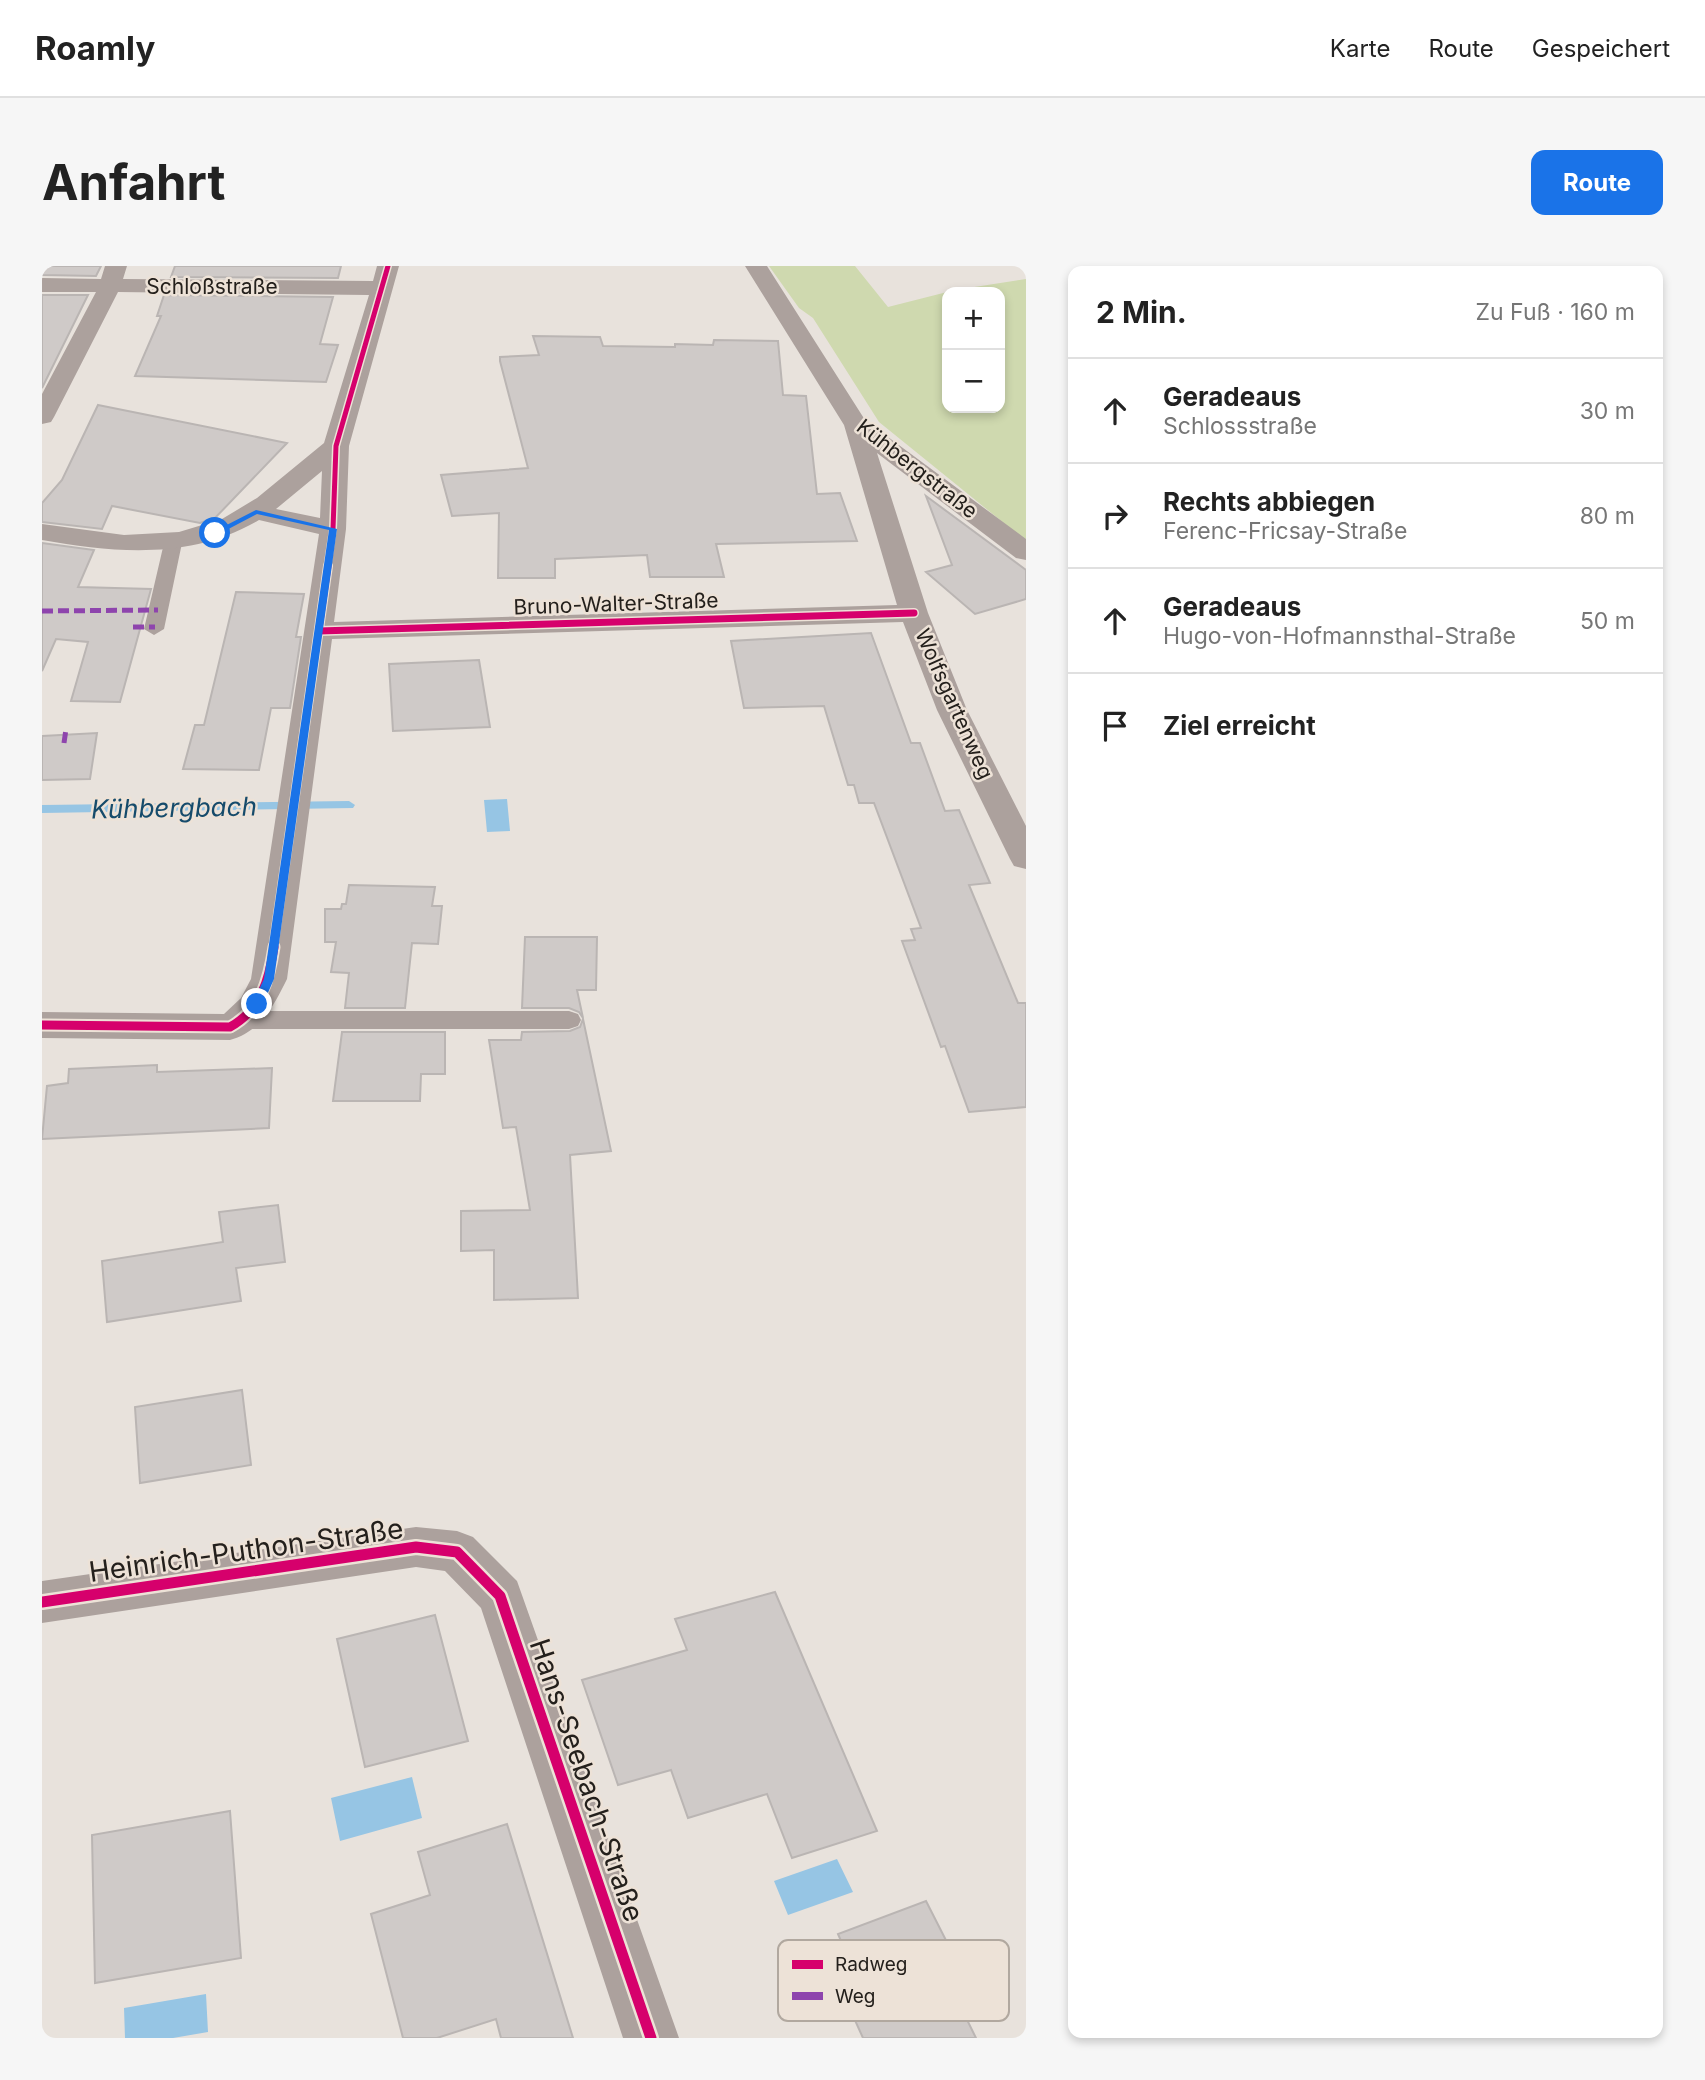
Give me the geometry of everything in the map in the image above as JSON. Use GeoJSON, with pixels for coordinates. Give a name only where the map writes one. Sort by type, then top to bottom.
{"type":"FeatureCollection","features":[{"type":"Feature","properties":{"kind":"street","name":"Kühbergstraße"},"geometry":{"type":"LineString","coordinates":[[756,266],[856,425],[1026,552]]}},
{"type":"Feature","properties":{"kind":"street","name":"Schloßstraße"},"geometry":{"type":"LineString","coordinates":[[42,285],[113,276],[385,277]]}},
{"type":"Feature","properties":{"kind":"street"},"geometry":{"type":"LineString","coordinates":[[42,417],[113,276]]}},
{"type":"Feature","properties":{"kind":"street"},"geometry":{"type":"LineString","coordinates":[[42,1024],[230,1027],[245,1020],[257,1004],[269,979],[333,529],[336,446],[385,277]]}},
{"type":"Feature","properties":{"kind":"street","name":"Wolfsgartenweg"},"geometry":{"type":"LineString","coordinates":[[856,425],[914,613],[952,710],[1026,859]]}},
{"type":"Feature","properties":{"kind":"street"},"geometry":{"type":"LineString","coordinates":[[42,532],[86,540],[173,543],[215,533],[256,512],[336,446]]}},
{"type":"Feature","properties":{"kind":"street"},"geometry":{"type":"LineString","coordinates":[[256,512],[333,529]]}},
{"type":"Feature","properties":{"kind":"street","name":"Bruno-Walter-Straße"},"geometry":{"type":"LineString","coordinates":[[319,631],[914,613]]}},
{"type":"Feature","properties":{"kind":"street","name":"Heinrich-Puthon-Straße"},"geometry":{"type":"LineString","coordinates":[[42,1602],[416,1547],[457,1552]]}},
{"type":"Feature","properties":{"kind":"street","name":"Hans-Seebach-Straße"},"geometry":{"type":"LineString","coordinates":[[457,1552],[500,1596],[651,2038]]}},
{"type":"Feature","properties":{"kind":"lane"},"geometry":{"type":"LineString","coordinates":[[154,629],[173,543]]}},
{"type":"Feature","properties":{"kind":"lane"},"geometry":{"type":"LineString","coordinates":[[245,1020],[569,1020]]}},
{"type":"Feature","properties":{"kind":"green space"},"geometry":{"type":"Polygon","coordinates":[[[769,266],[855,266],[888,307],[942,293],[942,413],[1005,413],[1005,287],[974,287],[1026,279],[1026,541],[879,422],[813,318],[799,308],[769,266]]]}},
{"type":"Feature","properties":{"kind":"water"},"geometry":{"type":"Polygon","coordinates":[[[507,799],[510,831],[487,832],[484,800],[507,799]]]}},
{"type":"Feature","properties":{"kind":"water"},"geometry":{"type":"Polygon","coordinates":[[[412,1777],[422,1818],[340,1841],[331,1798],[412,1777]]]}},
{"type":"Feature","properties":{"kind":"water"},"geometry":{"type":"Polygon","coordinates":[[[837,1859],[853,1892],[788,1915],[774,1881],[837,1859]]]}},
{"type":"Feature","properties":{"kind":"water"},"geometry":{"type":"Polygon","coordinates":[[[206,1994],[208,2032],[173,2038],[125,2038],[124,2008],[206,1994]]]}},
{"type":"Feature","properties":{"kind":"building"},"geometry":{"type":"Polygon","coordinates":[[[42,266],[101,266],[96,276],[42,275],[42,266]]]}},
{"type":"Feature","properties":{"kind":"building"},"geometry":{"type":"Polygon","coordinates":[[[175,266],[341,266],[338,278],[171,277],[175,266]]]}},
{"type":"Feature","properties":{"kind":"building"},"geometry":{"type":"Polygon","coordinates":[[[42,295],[88,295],[42,388],[42,295]]]}},
{"type":"Feature","properties":{"kind":"building"},"geometry":{"type":"Polygon","coordinates":[[[164,295],[333,297],[320,344],[338,345],[326,382],[135,376],[161,316],[157,316],[164,295]]]}},
{"type":"Feature","properties":{"kind":"building"},"geometry":{"type":"Polygon","coordinates":[[[533,336],[600,337],[603,346],[675,347],[675,344],[713,345],[714,340],[778,341],[783,395],[806,396],[817,494],[840,493],[857,541],[716,544],[724,577],[650,577],[647,555],[555,559],[555,578],[498,578],[499,513],[452,516],[441,475],[528,468],[500,357],[539,355],[533,336]]]}},
{"type":"Feature","properties":{"kind":"building"},"geometry":{"type":"Polygon","coordinates":[[[98,405],[287,443],[215,518],[200,523],[112,506],[102,529],[42,522],[42,503],[62,480],[98,405]]]}},
{"type":"Feature","properties":{"kind":"building"},"geometry":{"type":"Polygon","coordinates":[[[926,496],[1026,570],[1026,599],[975,614],[926,572],[952,565],[926,496]]]}},
{"type":"Feature","properties":{"kind":"building"},"geometry":{"type":"Polygon","coordinates":[[[42,543],[94,550],[78,587],[151,589],[120,702],[71,701],[88,642],[56,639],[42,671],[42,543]]]}},
{"type":"Feature","properties":{"kind":"building"},"geometry":{"type":"Polygon","coordinates":[[[236,592],[304,594],[296,637],[301,637],[290,708],[271,708],[259,770],[183,769],[195,725],[204,725],[236,592]]]}},
{"type":"Feature","properties":{"kind":"building"},"geometry":{"type":"Polygon","coordinates":[[[871,633],[911,743],[920,743],[945,811],[959,810],[990,883],[969,885],[1018,1003],[1026,1003],[1026,1107],[969,1112],[945,1046],[941,1047],[902,941],[915,940],[911,929],[921,928],[874,803],[859,803],[854,785],[848,785],[824,706],[744,708],[731,641],[871,633]]]}},
{"type":"Feature","properties":{"kind":"building"},"geometry":{"type":"Polygon","coordinates":[[[479,660],[490,727],[393,731],[389,664],[479,660]]]}},
{"type":"Feature","properties":{"kind":"building"},"geometry":{"type":"Polygon","coordinates":[[[97,733],[90,779],[42,780],[42,736],[97,733]]]}},
{"type":"Feature","properties":{"kind":"building"},"geometry":{"type":"Polygon","coordinates":[[[349,885],[435,887],[432,906],[442,906],[438,944],[412,943],[405,1008],[345,1008],[349,973],[331,972],[336,942],[325,942],[325,909],[341,909],[342,904],[346,904],[349,885]]]}},
{"type":"Feature","properties":{"kind":"building"},"geometry":{"type":"Polygon","coordinates":[[[525,937],[597,937],[596,990],[577,990],[583,1018],[579,1012],[569,1008],[522,1008],[525,937]]]}},
{"type":"Feature","properties":{"kind":"building"},"geometry":{"type":"Polygon","coordinates":[[[583,1019],[611,1151],[570,1155],[578,1298],[494,1300],[494,1250],[461,1251],[461,1211],[530,1210],[516,1127],[503,1128],[489,1040],[521,1040],[522,1032],[570,1031],[580,1027],[583,1019]]]}},
{"type":"Feature","properties":{"kind":"building"},"geometry":{"type":"Polygon","coordinates":[[[342,1032],[445,1032],[445,1074],[421,1074],[420,1101],[333,1101],[342,1032]]]}},
{"type":"Feature","properties":{"kind":"building"},"geometry":{"type":"Polygon","coordinates":[[[157,1065],[157,1072],[272,1068],[269,1128],[42,1139],[47,1086],[68,1083],[69,1069],[157,1065]]]}},
{"type":"Feature","properties":{"kind":"building"},"geometry":{"type":"Polygon","coordinates":[[[278,1205],[285,1262],[236,1268],[241,1301],[107,1322],[102,1261],[223,1242],[219,1212],[278,1205]]]}},
{"type":"Feature","properties":{"kind":"building"},"geometry":{"type":"Polygon","coordinates":[[[242,1390],[251,1465],[140,1483],[135,1407],[242,1390]]]}},
{"type":"Feature","properties":{"kind":"building"},"geometry":{"type":"Polygon","coordinates":[[[775,1592],[877,1831],[792,1858],[767,1794],[688,1818],[671,1770],[618,1785],[582,1680],[687,1650],[675,1619],[775,1592]]]}},
{"type":"Feature","properties":{"kind":"building"},"geometry":{"type":"Polygon","coordinates":[[[435,1615],[468,1741],[365,1767],[337,1639],[435,1615]]]}},
{"type":"Feature","properties":{"kind":"building"},"geometry":{"type":"Polygon","coordinates":[[[230,1811],[241,1958],[95,1983],[92,1835],[230,1811]]]}},
{"type":"Feature","properties":{"kind":"building"},"geometry":{"type":"Polygon","coordinates":[[[507,1824],[573,2038],[501,2038],[496,2019],[437,2038],[403,2038],[371,1914],[430,1895],[418,1852],[507,1824]]]}},
{"type":"Feature","properties":{"kind":"building"},"geometry":{"type":"Polygon","coordinates":[[[926,1901],[946,1940],[841,1940],[838,1934],[926,1901]]]}},
{"type":"Feature","properties":{"kind":"building"},"geometry":{"type":"Polygon","coordinates":[[[855,2021],[968,2021],[976,2038],[863,2038],[855,2021]]]}},
{"type":"Feature","properties":{"kind":"waterway","name":"Kühbergbach"},"geometry":{"type":"LineString","coordinates":[[42,809],[349,805]]}},
{"type":"Feature","properties":{"kind":"marked path"},"geometry":{"type":"LineString","coordinates":[[42,611],[158,610]]}},
{"type":"Feature","properties":{"kind":"marked path"},"geometry":{"type":"LineString","coordinates":[[133,627],[155,627]]}},
{"type":"Feature","properties":{"kind":"marked path"},"geometry":{"type":"LineString","coordinates":[[64,743],[66,729]]}},
{"type":"Feature","properties":{"kind":"cycle path"},"geometry":{"type":"LineString","coordinates":[[42,1025],[230,1027],[250,1013],[269,979],[333,529],[336,446],[388,266]]}},
{"type":"Feature","properties":{"kind":"cycle path"},"geometry":{"type":"LineString","coordinates":[[319,631],[914,613]]}},
{"type":"Feature","properties":{"kind":"cycle path"},"geometry":{"type":"LineString","coordinates":[[42,1602],[416,1547],[457,1552],[500,1596],[651,2038]]}},
{"type":"Feature","properties":{"kind":"route"},"geometry":{"type":"LineString","coordinates":[[215,533],[256,512],[333,529],[269,979],[257,1004]]}}]}
